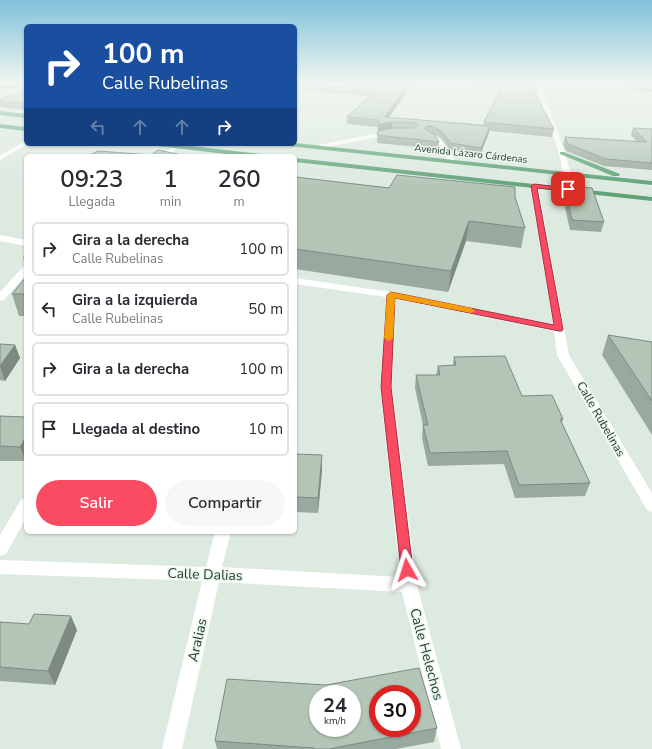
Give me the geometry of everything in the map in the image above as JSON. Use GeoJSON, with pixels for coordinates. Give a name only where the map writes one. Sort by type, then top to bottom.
{"type":"FeatureCollection","features":[{"type":"Feature","properties":{"kind":"main road"},"geometry":{"type":"LineString","coordinates":[[0,126],[24,128]]}},
{"type":"Feature","properties":{"kind":"main road","name":"Avenida Lázaro Cárdenas"},"geometry":{"type":"LineString","coordinates":[[297,145],[652,183]]}},
{"type":"Feature","properties":{"kind":"main road"},"geometry":{"type":"LineString","coordinates":[[176,146],[244,154]]}},
{"type":"Feature","properties":{"kind":"main road"},"geometry":{"type":"LineString","coordinates":[[562,153],[638,181]]}},
{"type":"Feature","properties":{"kind":"main road"},"geometry":{"type":"LineString","coordinates":[[297,160],[652,199]]}},
{"type":"Feature","properties":{"kind":"street"},"geometry":{"type":"LineString","coordinates":[[550,119],[562,153],[567,174]]}},
{"type":"Feature","properties":{"kind":"street"},"geometry":{"type":"LineString","coordinates":[[318,147],[399,132]]}},
{"type":"Feature","properties":{"kind":"street"},"geometry":{"type":"LineString","coordinates":[[428,135],[437,140],[451,161]]}},
{"type":"Feature","properties":{"kind":"street"},"geometry":{"type":"LineString","coordinates":[[0,158],[24,144]]}},
{"type":"Feature","properties":{"kind":"street"},"geometry":{"type":"LineString","coordinates":[[166,154],[176,146]]}},
{"type":"Feature","properties":{"kind":"street"},"geometry":{"type":"LineString","coordinates":[[0,150],[12,151]]}},
{"type":"Feature","properties":{"kind":"street","name":"Calle Rubelinas"},"geometry":{"type":"LineString","coordinates":[[534,186],[563,355],[652,506]]}},
{"type":"Feature","properties":{"kind":"street"},"geometry":{"type":"LineString","coordinates":[[0,238],[24,242]]}},
{"type":"Feature","properties":{"kind":"street"},"geometry":{"type":"LineString","coordinates":[[0,298],[24,271]]}},
{"type":"Feature","properties":{"kind":"street"},"geometry":{"type":"LineString","coordinates":[[297,281],[391,295],[559,329]]}},
{"type":"Feature","properties":{"kind":"street","name":"Calle Helechos"},"geometry":{"type":"LineString","coordinates":[[391,295],[386,387],[409,585],[451,749]]}},
{"type":"Feature","properties":{"kind":"street"},"geometry":{"type":"LineString","coordinates":[[0,548],[24,507]]}},
{"type":"Feature","properties":{"kind":"street","name":"Aralias"},"geometry":{"type":"LineString","coordinates":[[172,749],[222,534]]}},
{"type":"Feature","properties":{"kind":"street","name":"Calle Dalias"},"geometry":{"type":"LineString","coordinates":[[0,567],[212,574],[409,585]]}},
{"type":"Feature","properties":{"kind":"building"},"geometry":{"type":"Polygon","coordinates":[[[368,119],[408,119],[490,126],[481,148],[451,143],[441,131],[432,126],[426,126],[425,129],[435,135],[439,142],[377,135],[378,131],[393,128],[414,128],[418,125],[414,122],[392,122],[379,124],[379,120],[368,119]]]}},
{"type":"Feature","properties":{"kind":"building"},"geometry":{"type":"Polygon","coordinates":[[[486,119],[548,119],[554,129],[484,122],[486,119]]]}},
{"type":"Feature","properties":{"kind":"building"},"geometry":{"type":"Polygon","coordinates":[[[633,128],[652,129],[652,163],[606,159],[568,144],[565,137],[647,142],[633,128]]]}},
{"type":"Feature","properties":{"kind":"building"},"geometry":{"type":"Polygon","coordinates":[[[158,150],[177,154],[152,154],[158,150]]]}},
{"type":"Feature","properties":{"kind":"building"},"geometry":{"type":"Polygon","coordinates":[[[98,151],[138,154],[92,154],[98,151]]]}},
{"type":"Feature","properties":{"kind":"building"},"geometry":{"type":"Polygon","coordinates":[[[397,175],[515,187],[515,197],[525,228],[469,221],[451,271],[297,249],[297,177],[389,188],[397,175]]]}},
{"type":"Feature","properties":{"kind":"building"},"geometry":{"type":"Polygon","coordinates":[[[564,185],[592,188],[604,222],[572,220],[564,185]]]}},
{"type":"Feature","properties":{"kind":"building"},"geometry":{"type":"Polygon","coordinates":[[[24,279],[24,294],[12,294],[24,279]]]}},
{"type":"Feature","properties":{"kind":"building"},"geometry":{"type":"Polygon","coordinates":[[[608,335],[652,342],[652,401],[608,335]]]}},
{"type":"Feature","properties":{"kind":"building"},"geometry":{"type":"Polygon","coordinates":[[[0,344],[15,345],[0,366],[0,344]]]}},
{"type":"Feature","properties":{"kind":"building"},"geometry":{"type":"Polygon","coordinates":[[[505,356],[522,396],[552,395],[563,419],[560,419],[590,483],[519,485],[507,451],[430,453],[423,425],[428,425],[416,375],[440,375],[438,366],[456,365],[454,357],[505,356]]]}},
{"type":"Feature","properties":{"kind":"building"},"geometry":{"type":"Polygon","coordinates":[[[0,416],[24,417],[24,440],[20,447],[0,446],[0,416]]]}},
{"type":"Feature","properties":{"kind":"building"},"geometry":{"type":"Polygon","coordinates":[[[297,454],[322,455],[318,498],[297,497],[297,454]]]}},
{"type":"Feature","properties":{"kind":"building"},"geometry":{"type":"Polygon","coordinates":[[[34,614],[71,616],[48,671],[0,667],[0,622],[29,624],[34,614]]]}},
{"type":"Feature","properties":{"kind":"building"},"geometry":{"type":"Polygon","coordinates":[[[419,668],[437,728],[421,731],[421,685],[369,685],[369,737],[391,737],[329,749],[215,741],[227,679],[326,685],[419,668]]]}},
{"type":"Feature","properties":{"kind":"slow traffic"},"geometry":{"type":"LineString","coordinates":[[389,338],[391,295],[471,311]]}},
{"type":"Feature","properties":{"kind":"route"},"geometry":{"type":"LineString","coordinates":[[407,570],[386,387],[391,295],[559,329],[534,186],[568,189]]}}]}
